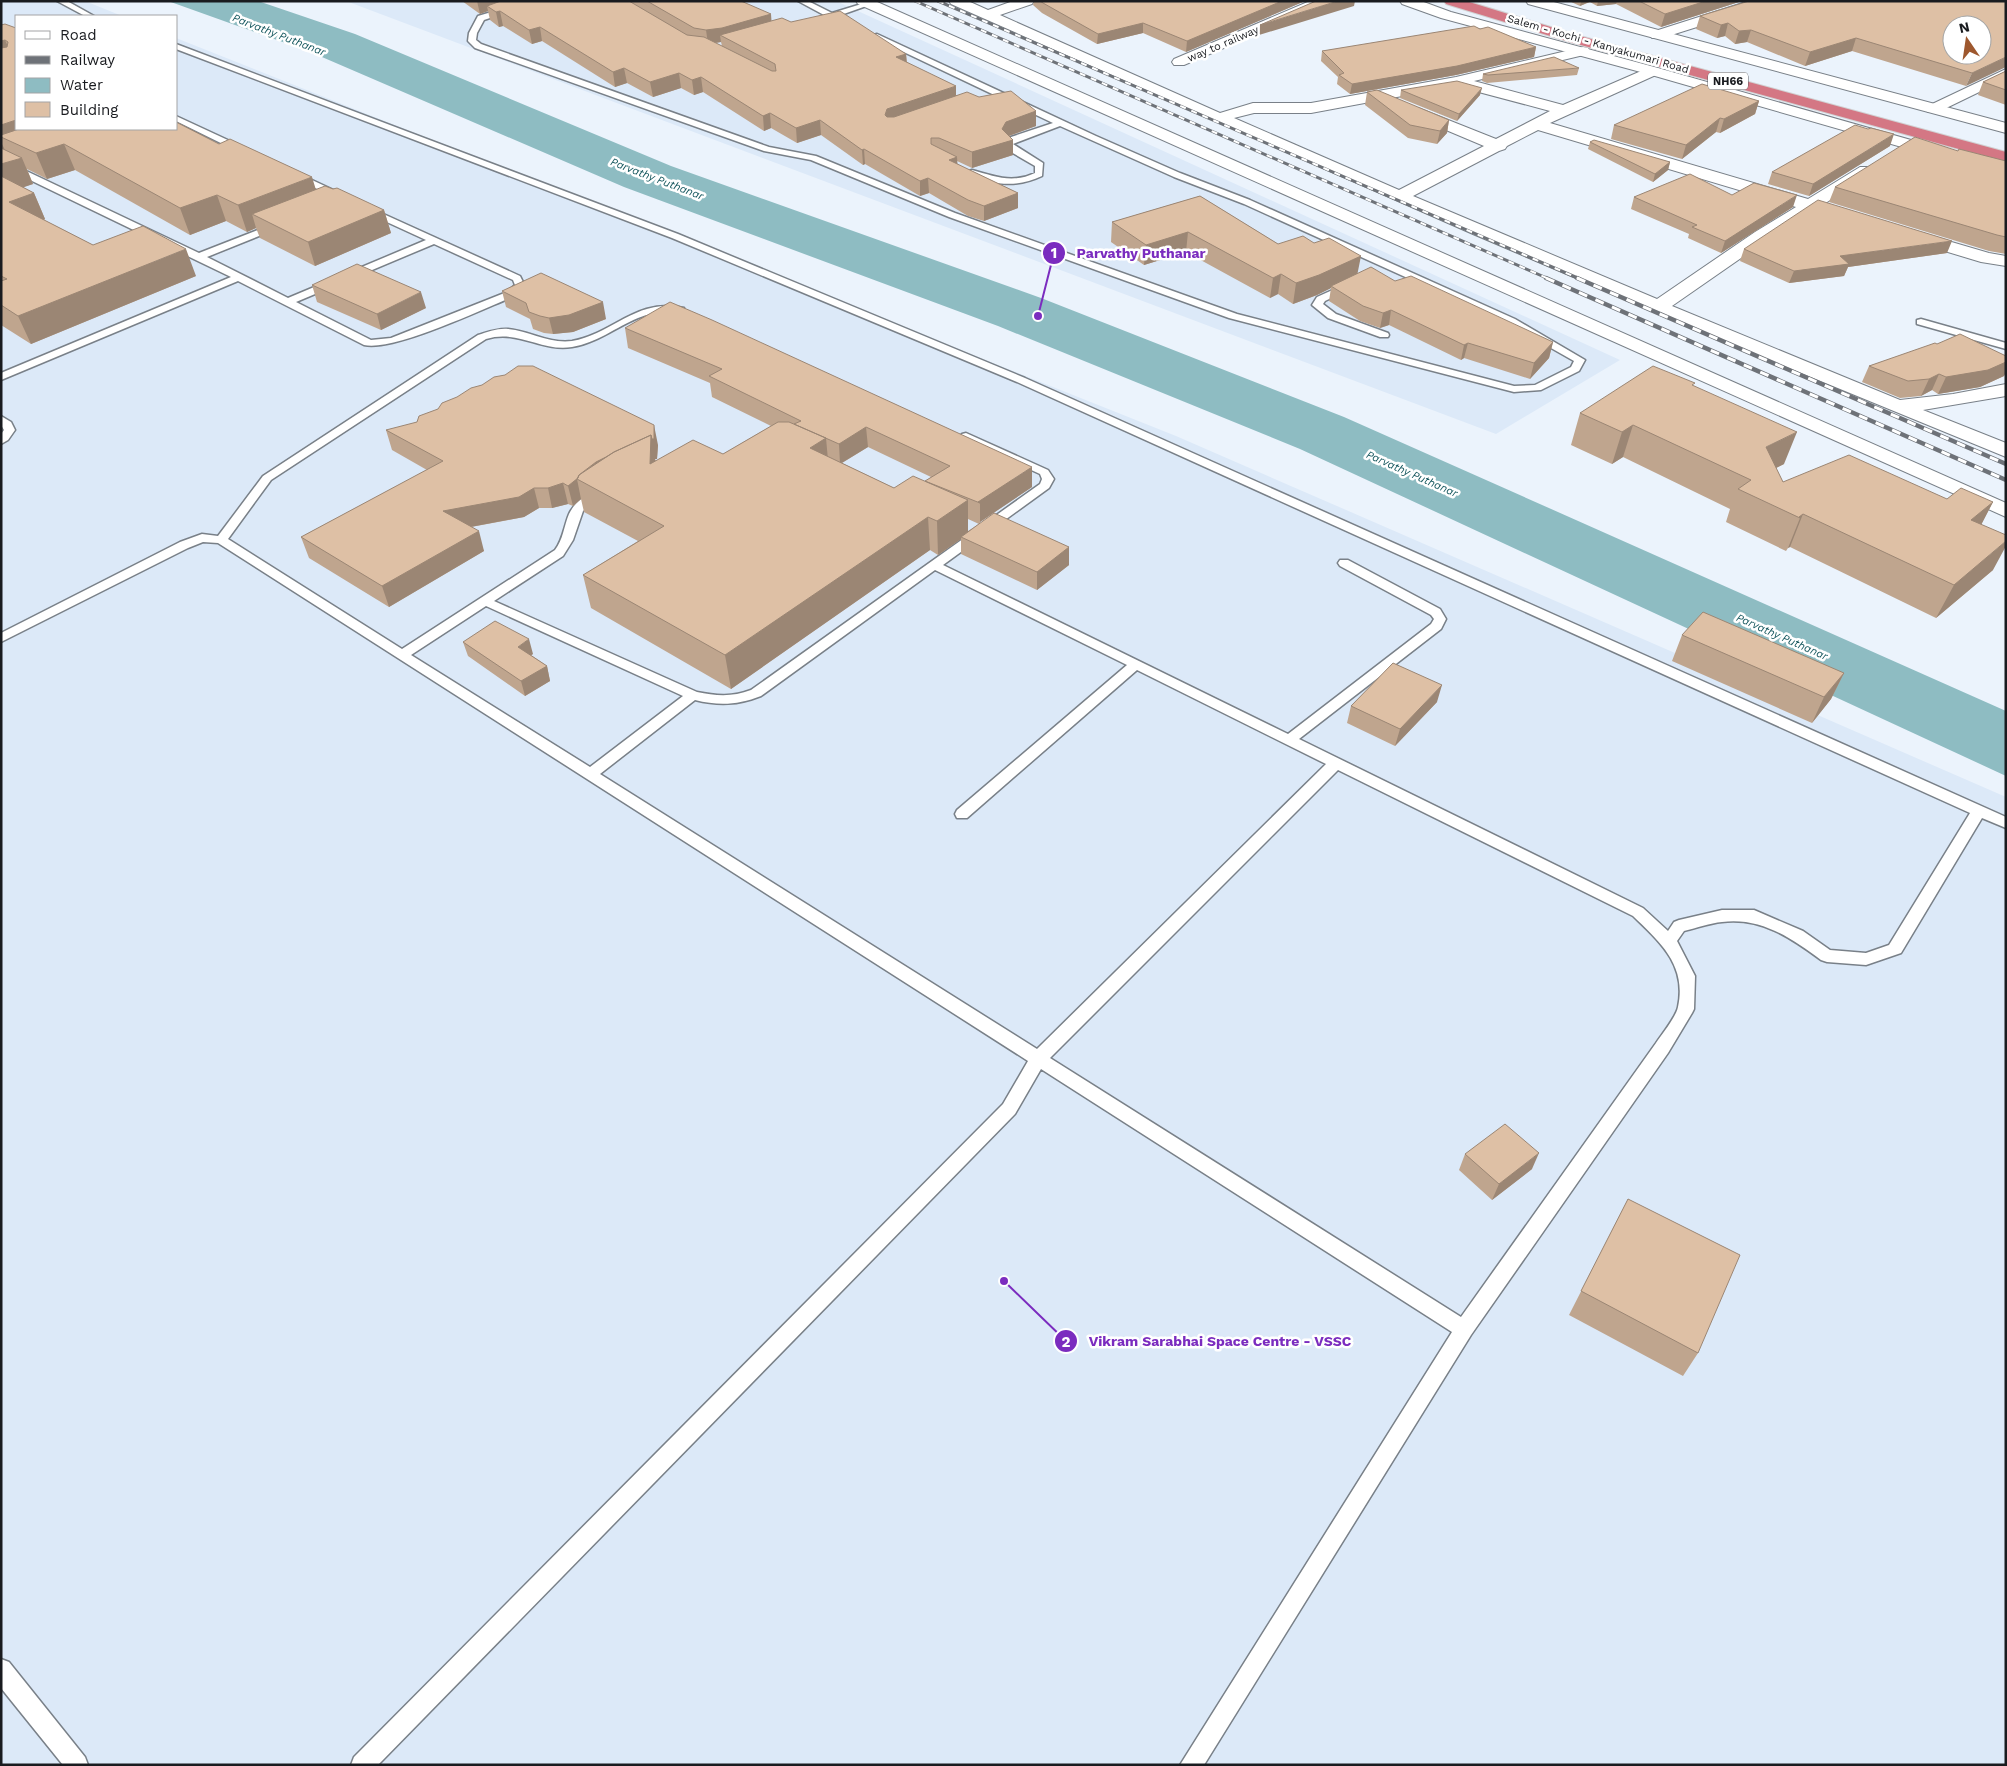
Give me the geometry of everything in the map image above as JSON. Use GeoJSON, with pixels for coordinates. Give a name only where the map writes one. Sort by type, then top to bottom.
{"type":"FeatureCollection","features":[{"type":"Feature","properties":{"kind":"highway","name":"Salem - Kochi - Kanyakumari Road"},"geometry":{"type":"LineString","coordinates":[[1451,1],[1575,39],[2006,157]]}},
{"type":"Feature","properties":{"kind":"highway","name":"Salem - Kochi - Kanyakumari Road"},"geometry":{"type":"LineString","coordinates":[[1496,1],[2006,142]]}},
{"type":"Feature","properties":{"kind":"street"},"geometry":{"type":"LineString","coordinates":[[956,1],[1067,52],[1400,196],[2006,451]]}},
{"type":"Feature","properties":{"kind":"street"},"geometry":{"type":"LineString","coordinates":[[987,15],[1027,1]]}},
{"type":"Feature","properties":{"kind":"street","name":"way to railway"},"geometry":{"type":"LineString","coordinates":[[1179,62],[1322,1]]}},
{"type":"Feature","properties":{"kind":"street"},"geometry":{"type":"LineString","coordinates":[[1407,1],[1446,14],[1584,51],[2006,172]]}},
{"type":"Feature","properties":{"kind":"street"},"geometry":{"type":"LineString","coordinates":[[1533,1],[1657,36],[2006,128]]}},
{"type":"Feature","properties":{"kind":"street"},"geometry":{"type":"LineString","coordinates":[[1657,36],[1684,25],[1765,1]]}},
{"type":"Feature","properties":{"kind":"street"},"geometry":{"type":"LineString","coordinates":[[866,2],[2006,511]]}},
{"type":"Feature","properties":{"kind":"street"},"geometry":{"type":"LineString","coordinates":[[1222,118],[1253,108],[1311,108],[1377,96],[1456,81],[1584,51]]}},
{"type":"Feature","properties":{"kind":"street"},"geometry":{"type":"LineString","coordinates":[[1400,196],[1499,146],[1564,110],[1653,71]]}},
{"type":"Feature","properties":{"kind":"street"},"geometry":{"type":"LineString","coordinates":[[1933,109],[2006,73]]}},
{"type":"Feature","properties":{"kind":"street"},"geometry":{"type":"LineString","coordinates":[[1456,81],[1564,110]]}},
{"type":"Feature","properties":{"kind":"street"},"geometry":{"type":"LineString","coordinates":[[1377,96],[1499,146]]}},
{"type":"Feature","properties":{"kind":"street"},"geometry":{"type":"LineString","coordinates":[[1539,124],[1862,221]]}},
{"type":"Feature","properties":{"kind":"street"},"geometry":{"type":"LineString","coordinates":[[1660,306],[1761,236],[1907,144]]}},
{"type":"Feature","properties":{"kind":"street"},"geometry":{"type":"LineString","coordinates":[[1900,232],[1987,258],[2006,261]]}},
{"type":"Feature","properties":{"kind":"street"},"geometry":{"type":"LineString","coordinates":[[1898,407],[1953,400],[2006,390]]}},
{"type":"Feature","properties":{"kind":"lane"},"geometry":{"type":"LineString","coordinates":[[61,1],[88,15]]}},
{"type":"Feature","properties":{"kind":"lane"},"geometry":{"type":"LineString","coordinates":[[537,1],[481,18],[473,33],[472,41],[478,46],[767,149],[813,158],[952,215],[1233,316],[1514,389],[1537,388],[1575,369],[1580,360],[1511,321],[1385,268],[1247,202],[1176,175],[1060,123],[989,94],[864,32]]}},
{"type":"Feature","properties":{"kind":"lane"},"geometry":{"type":"LineString","coordinates":[[802,1],[856,28]]}},
{"type":"Feature","properties":{"kind":"lane"},"geometry":{"type":"LineString","coordinates":[[820,18],[866,2]]}},
{"type":"Feature","properties":{"kind":"lane"},"geometry":{"type":"LineString","coordinates":[[178,47],[675,236],[1012,376],[2006,823]]}},
{"type":"Feature","properties":{"kind":"lane"},"geometry":{"type":"LineString","coordinates":[[178,119],[256,156]]}},
{"type":"Feature","properties":{"kind":"lane"},"geometry":{"type":"LineString","coordinates":[[966,170],[999,181],[1012,182],[1032,178],[1039,174],[1040,165],[1014,150],[1008,144],[1011,140],[1060,123]]}},
{"type":"Feature","properties":{"kind":"lane"},"geometry":{"type":"LineString","coordinates":[[4,159],[368,343],[375,344],[393,341],[511,294],[520,286],[517,278],[348,202],[291,173]]}},
{"type":"Feature","properties":{"kind":"lane"},"geometry":{"type":"LineString","coordinates":[[199,257],[289,220]]}},
{"type":"Feature","properties":{"kind":"lane"},"geometry":{"type":"LineString","coordinates":[[288,302],[434,240]]}},
{"type":"Feature","properties":{"kind":"lane"},"geometry":{"type":"LineString","coordinates":[[1,377],[239,277]]}},
{"type":"Feature","properties":{"kind":"lane"},"geometry":{"type":"LineString","coordinates":[[1355,283],[1321,299],[1316,305],[1332,316],[1384,335]]}},
{"type":"Feature","properties":{"kind":"lane"},"geometry":{"type":"LineString","coordinates":[[221,540],[267,478],[482,337],[501,331],[513,331],[546,343],[566,344],[588,339],[648,309],[674,309],[695,315]]}},
{"type":"Feature","properties":{"kind":"lane"},"geometry":{"type":"LineString","coordinates":[[1921,322],[2006,346]]}},
{"type":"Feature","properties":{"kind":"lane"},"geometry":{"type":"LineString","coordinates":[[1,419],[10,428],[9,433],[1,440]]}},
{"type":"Feature","properties":{"kind":"lane"},"geometry":{"type":"LineString","coordinates":[[485,601],[693,695],[712,700],[730,701],[744,698],[756,693],[934,565],[976,530],[1045,486],[1048,479],[1044,472],[956,432]]}},
{"type":"Feature","properties":{"kind":"lane"},"geometry":{"type":"LineString","coordinates":[[402,655],[559,554],[566,546],[574,515],[580,506],[606,487]]}},
{"type":"Feature","properties":{"kind":"lane"},"geometry":{"type":"LineString","coordinates":[[1,638],[184,545],[202,538],[221,540],[1464,1329]]}},
{"type":"Feature","properties":{"kind":"lane"},"geometry":{"type":"LineString","coordinates":[[1290,740],[1436,626],[1440,619],[1436,612],[1344,563]]}},
{"type":"Feature","properties":{"kind":"lane"},"geometry":{"type":"LineString","coordinates":[[934,565],[1638,912],[1668,941],[1686,976],[1686,1009],[1662,1048],[1464,1329],[1191,1765]]}},
{"type":"Feature","properties":{"kind":"lane"},"geometry":{"type":"LineString","coordinates":[[962,814],[1136,664]]}},
{"type":"Feature","properties":{"kind":"lane"},"geometry":{"type":"LineString","coordinates":[[590,774],[693,695]]}},
{"type":"Feature","properties":{"kind":"lane"},"geometry":{"type":"LineString","coordinates":[[362,1765],[1009,1109],[1038,1059],[1336,763]]}},
{"type":"Feature","properties":{"kind":"lane"},"geometry":{"type":"LineString","coordinates":[[1668,941],[1679,926],[1722,916],[1754,916],[1798,935],[1827,956],[1866,960],[1895,949],[1979,810]]}},
{"type":"Feature","properties":{"kind":"lane"},"geometry":{"type":"LineString","coordinates":[[1,1670],[77,1765]]}},
{"type":"Feature","properties":{"kind":"shaded area"},"geometry":{"type":"Polygon","coordinates":[[[1,1],[85,1],[120,15],[15,15],[15,130],[178,130],[178,39],[1176,436],[2006,797],[2006,1765],[1,1765],[1,1]]]}},
{"type":"Feature","properties":{"kind":"shaded area"},"geometry":{"type":"Polygon","coordinates":[[[346,1],[836,1],[1620,360],[1496,434],[346,1]]]}},
{"type":"Feature","properties":{"kind":"water"},"geometry":{"type":"Polygon","coordinates":[[[168,1],[258,1],[355,34],[671,166],[1041,298],[1344,417],[2006,711],[2006,776],[1300,449],[998,326],[624,187],[308,51],[168,1]]]}},
{"type":"Feature","properties":{"kind":"building"},"geometry":{"type":"Polygon","coordinates":[[[501,1],[629,1],[687,35],[704,37],[772,71],[776,71],[775,64],[720,35],[782,18],[791,22],[840,11],[906,54],[896,57],[956,86],[887,109],[885,115],[887,117],[894,117],[967,92],[979,97],[1011,91],[1036,111],[1006,122],[1002,129],[1013,140],[972,152],[939,138],[931,138],[931,144],[957,157],[949,160],[1018,193],[984,206],[968,200],[928,178],[920,181],[864,149],[862,150],[820,120],[796,128],[770,113],[763,116],[701,77],[692,80],[679,73],[650,82],[624,68],[613,72],[540,27],[529,30],[500,11],[496,12],[487,6],[501,1]]]}},
{"type":"Feature","properties":{"kind":"building"},"geometry":{"type":"Polygon","coordinates":[[[647,1],[741,1],[771,14],[722,28],[706,30],[694,28],[647,1]]]}},
{"type":"Feature","properties":{"kind":"building"},"geometry":{"type":"Polygon","coordinates":[[[1040,1],[1282,1],[1187,41],[1143,23],[1098,34],[1040,1]]]}},
{"type":"Feature","properties":{"kind":"building"},"geometry":{"type":"Polygon","coordinates":[[[1316,1],[1338,1],[1260,25],[1316,1]]]}},
{"type":"Feature","properties":{"kind":"building"},"geometry":{"type":"Polygon","coordinates":[[[1639,1],[1706,1],[1665,14],[1639,1]]]}},
{"type":"Feature","properties":{"kind":"building"},"geometry":{"type":"Polygon","coordinates":[[[1749,1],[2006,1],[2006,57],[1992,64],[1992,15],[1942,15],[1942,64],[1856,38],[1810,52],[1751,30],[1739,31],[1728,23],[1721,25],[1700,16],[1749,1]]]}},
{"type":"Feature","properties":{"kind":"building"},"geometry":{"type":"Polygon","coordinates":[[[5,24],[15,28],[15,120],[1,125],[1,48],[7,47],[8,42],[5,40],[1,41],[1,25],[5,24]]]}},
{"type":"Feature","properties":{"kind":"building"},"geometry":{"type":"Polygon","coordinates":[[[1474,26],[1480,29],[1488,27],[1536,47],[1457,66],[1352,84],[1339,75],[1344,73],[1322,51],[1474,26]]]}},
{"type":"Feature","properties":{"kind":"building"},"geometry":{"type":"Polygon","coordinates":[[[1554,57],[1579,68],[1483,74],[1554,57]]]}},
{"type":"Feature","properties":{"kind":"building"},"geometry":{"type":"Polygon","coordinates":[[[1945,65],[1989,65],[1972,73],[1945,65]]]}},
{"type":"Feature","properties":{"kind":"building"},"geometry":{"type":"Polygon","coordinates":[[[2006,71],[2006,90],[1983,82],[2006,71]]]}},
{"type":"Feature","properties":{"kind":"building"},"geometry":{"type":"Polygon","coordinates":[[[1457,81],[1482,88],[1459,114],[1401,90],[1457,81]]]}},
{"type":"Feature","properties":{"kind":"building"},"geometry":{"type":"Polygon","coordinates":[[[1702,84],[1759,101],[1724,119],[1720,118],[1686,145],[1614,125],[1702,84]]]}},
{"type":"Feature","properties":{"kind":"building"},"geometry":{"type":"Polygon","coordinates":[[[1377,90],[1449,120],[1440,131],[1410,125],[1367,92],[1377,90]]]}},
{"type":"Feature","properties":{"kind":"building"},"geometry":{"type":"Polygon","coordinates":[[[178,123],[219,144],[230,139],[312,177],[238,205],[217,195],[180,208],[64,144],[36,153],[1,137],[1,135],[16,130],[178,130],[178,123]]]}},
{"type":"Feature","properties":{"kind":"building"},"geometry":{"type":"Polygon","coordinates":[[[1855,125],[1894,134],[1813,184],[1772,172],[1855,125]]]}},
{"type":"Feature","properties":{"kind":"building"},"geometry":{"type":"Polygon","coordinates":[[[1915,137],[1958,151],[1959,149],[2006,161],[2006,237],[1835,187],[1915,137]]]}},
{"type":"Feature","properties":{"kind":"building"},"geometry":{"type":"Polygon","coordinates":[[[1594,140],[1670,162],[1655,174],[1590,142],[1594,140]]]}},
{"type":"Feature","properties":{"kind":"building"},"geometry":{"type":"Polygon","coordinates":[[[1,148],[22,158],[1,164],[1,148]]]}},
{"type":"Feature","properties":{"kind":"building"},"geometry":{"type":"Polygon","coordinates":[[[1690,174],[1732,195],[1754,183],[1797,195],[1725,241],[1692,227],[1697,225],[1634,197],[1690,174]]]}},
{"type":"Feature","properties":{"kind":"building"},"geometry":{"type":"Polygon","coordinates":[[[1,176],[34,193],[9,202],[93,245],[143,226],[186,249],[18,316],[1,305],[1,281],[7,279],[1,276],[1,176]]]}},
{"type":"Feature","properties":{"kind":"building"},"geometry":{"type":"Polygon","coordinates":[[[325,186],[333,189],[337,188],[384,210],[308,242],[252,214],[325,186]]]}},
{"type":"Feature","properties":{"kind":"building"},"geometry":{"type":"Polygon","coordinates":[[[1200,196],[1278,244],[1303,236],[1314,243],[1329,238],[1361,256],[1296,283],[1281,274],[1273,278],[1188,232],[1146,245],[1112,222],[1200,196]]]}},
{"type":"Feature","properties":{"kind":"building"},"geometry":{"type":"Polygon","coordinates":[[[1818,200],[1952,241],[1840,256],[1849,264],[1794,271],[1744,249],[1818,200]]]}},
{"type":"Feature","properties":{"kind":"building"},"geometry":{"type":"Polygon","coordinates":[[[357,264],[421,292],[377,314],[312,285],[357,264]]]}},
{"type":"Feature","properties":{"kind":"building"},"geometry":{"type":"Polygon","coordinates":[[[1371,267],[1395,281],[1411,276],[1553,342],[1534,363],[1468,343],[1464,345],[1391,310],[1383,313],[1363,306],[1331,286],[1371,267]]]}},
{"type":"Feature","properties":{"kind":"building"},"geometry":{"type":"Polygon","coordinates":[[[541,273],[603,302],[569,315],[549,318],[529,312],[526,303],[502,291],[541,273]]]}},
{"type":"Feature","properties":{"kind":"building"},"geometry":{"type":"Polygon","coordinates":[[[670,302],[1032,467],[978,502],[980,503],[925,481],[950,466],[866,427],[839,444],[794,424],[801,421],[709,376],[722,369],[625,328],[670,302]]]}},
{"type":"Feature","properties":{"kind":"building"},"geometry":{"type":"Polygon","coordinates":[[[1960,334],[2006,356],[2006,362],[1988,370],[1946,377],[1939,374],[1929,379],[1908,381],[1869,366],[1935,343],[1937,344],[1960,334]]]}},
{"type":"Feature","properties":{"kind":"building"},"geometry":{"type":"Polygon","coordinates":[[[518,366],[533,366],[654,425],[654,439],[652,439],[651,435],[614,452],[596,462],[568,486],[563,483],[548,488],[534,488],[519,497],[443,511],[479,531],[382,586],[301,537],[443,461],[386,430],[417,422],[419,416],[438,409],[442,403],[457,397],[471,388],[482,385],[494,377],[505,375],[518,366]]]}},
{"type":"Feature","properties":{"kind":"building"},"geometry":{"type":"Polygon","coordinates":[[[1653,366],[1695,383],[1692,385],[1797,432],[1766,447],[1783,482],[1849,455],[1947,499],[1961,488],[1993,502],[1971,520],[2006,535],[2006,541],[1954,585],[1803,514],[1800,518],[1738,489],[1751,480],[1633,425],[1622,432],[1580,413],[1653,366]]]}},
{"type":"Feature","properties":{"kind":"building"},"geometry":{"type":"Polygon","coordinates":[[[778,422],[789,422],[826,438],[810,448],[894,488],[913,476],[968,500],[937,521],[928,517],[725,655],[583,575],[664,526],[577,479],[579,475],[614,452],[651,435],[650,464],[693,440],[723,454],[778,422]]]}},
{"type":"Feature","properties":{"kind":"building"},"geometry":{"type":"Polygon","coordinates":[[[994,513],[1069,547],[1037,572],[961,537],[994,513]]]}},
{"type":"Feature","properties":{"kind":"building"},"geometry":{"type":"Polygon","coordinates":[[[1703,612],[1844,673],[1824,697],[1682,635],[1703,612]]]}},
{"type":"Feature","properties":{"kind":"building"},"geometry":{"type":"Polygon","coordinates":[[[495,621],[529,639],[518,647],[547,666],[521,681],[463,642],[495,621]]]}},
{"type":"Feature","properties":{"kind":"building"},"geometry":{"type":"Polygon","coordinates":[[[1393,663],[1442,685],[1400,729],[1351,706],[1393,663]]]}},
{"type":"Feature","properties":{"kind":"building"},"geometry":{"type":"Polygon","coordinates":[[[1505,1124],[1539,1153],[1499,1184],[1465,1154],[1505,1124]]]}},
{"type":"Feature","properties":{"kind":"building"},"geometry":{"type":"Polygon","coordinates":[[[1628,1199],[1740,1255],[1698,1353],[1581,1291],[1628,1199]]]}},
{"type":"Feature","properties":{"kind":"railway"},"geometry":{"type":"LineString","coordinates":[[915,1],[1549,279]]}},
{"type":"Feature","properties":{"kind":"railway"},"geometry":{"type":"LineString","coordinates":[[938,1],[1580,279]]}},
{"type":"Feature","properties":{"kind":"railway"},"geometry":{"type":"LineString","coordinates":[[1546,278],[2006,480]]}},
{"type":"Feature","properties":{"kind":"railway"},"geometry":{"type":"LineString","coordinates":[[1577,278],[2006,464]]}},
{"type":"Feature","properties":{"kind":"place","name":"Parvathy Puthanar"},"geometry":{"type":"Point","coordinates":[1038,316]}},
{"type":"Feature","properties":{"kind":"place","name":"Vikram Sarabhai Space Centre - VSSC"},"geometry":{"type":"Point","coordinates":[1004,1281]}}]}
